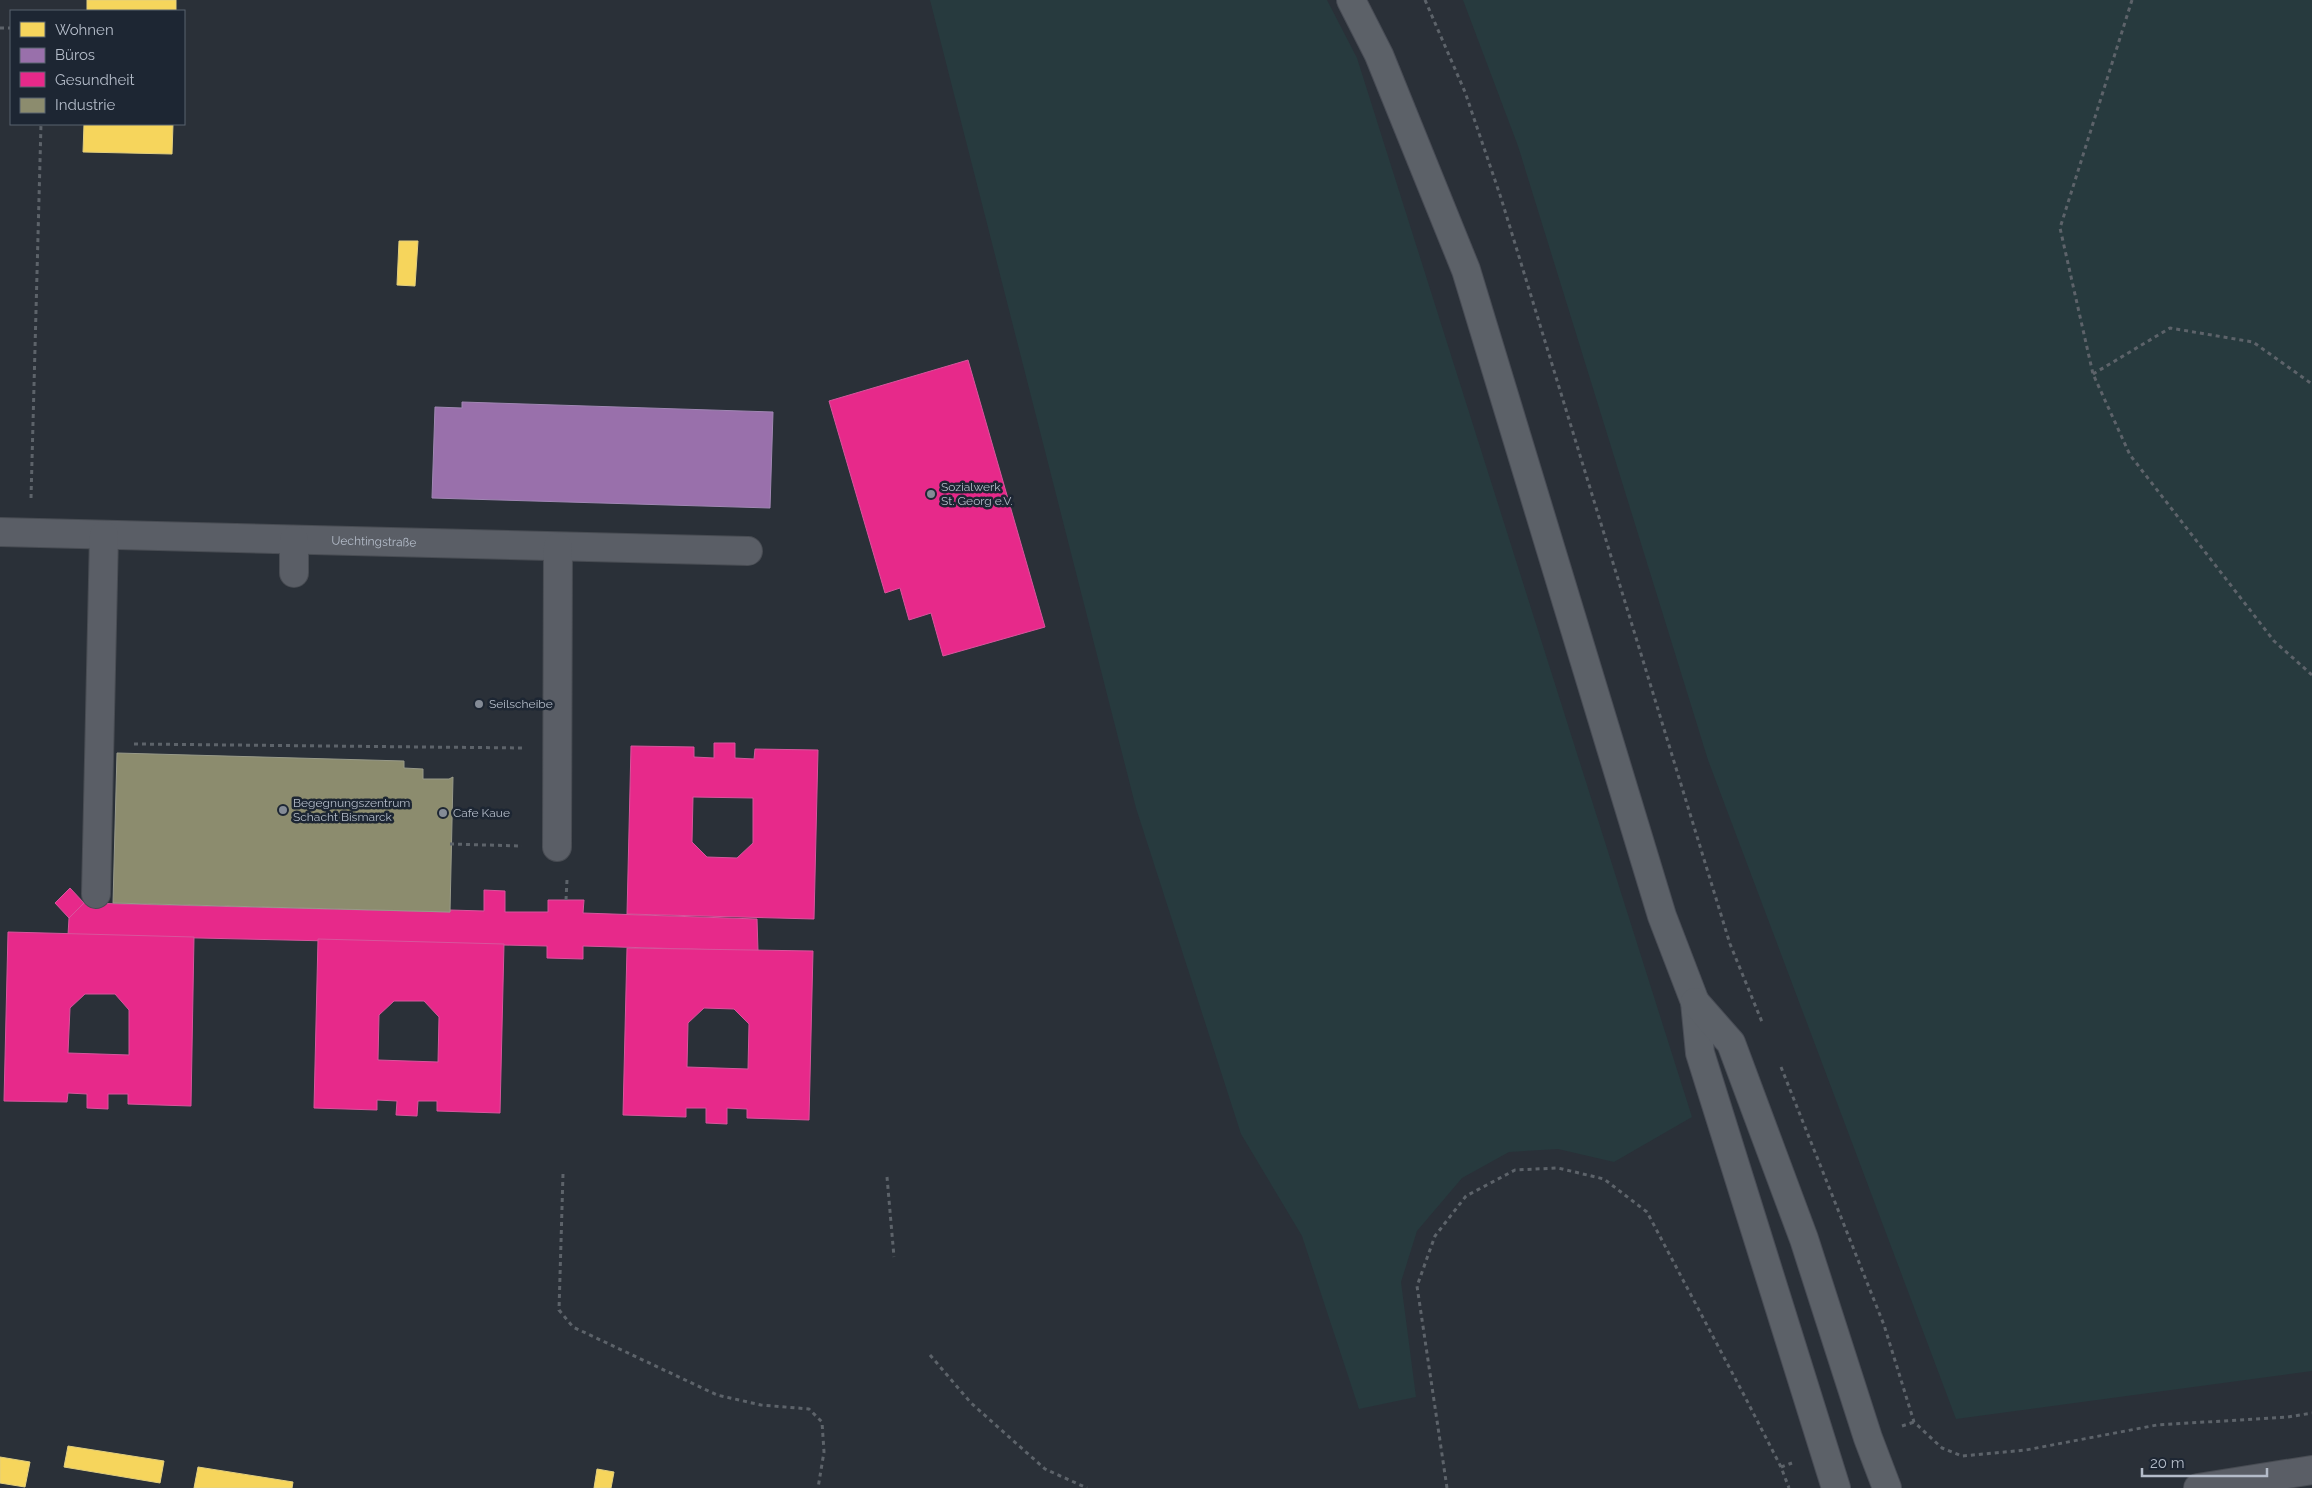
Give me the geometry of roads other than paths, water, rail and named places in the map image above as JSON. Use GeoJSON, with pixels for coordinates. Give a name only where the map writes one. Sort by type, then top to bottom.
{"type":"FeatureCollection","features":[{"type":"Feature","properties":{"kind":"main road"},"geometry":{"type":"LineString","coordinates":[[1351,0],[1379,55],[1466,270],[1662,916],[1695,1002],[1700,1054],[1836,1488]]}},
{"type":"Feature","properties":{"kind":"main road"},"geometry":{"type":"LineString","coordinates":[[1695,1002],[1731,1043],[1804,1239],[1868,1438],[1887,1488]]}},
{"type":"Feature","properties":{"kind":"street","name":"Uechtingstraße"},"geometry":{"type":"LineString","coordinates":[[0,532],[748,551]]}},
{"type":"Feature","properties":{"kind":"street"},"geometry":{"type":"LineString","coordinates":[[96,894],[104,535]]}},
{"type":"Feature","properties":{"kind":"street"},"geometry":{"type":"LineString","coordinates":[[294,540],[294,573]]}},
{"type":"Feature","properties":{"kind":"street"},"geometry":{"type":"LineString","coordinates":[[557,847],[558,546]]}},
{"type":"Feature","properties":{"kind":"street"},"geometry":{"type":"LineString","coordinates":[[2209,1487],[2312,1470]]}},
{"type":"Feature","properties":{"kind":"place","name":"Sozialwerk St. Georg e.V."},"geometry":{"type":"Point","coordinates":[931,494]}},
{"type":"Feature","properties":{"kind":"place","name":"Seilscheibe"},"geometry":{"type":"Point","coordinates":[479,704]}},
{"type":"Feature","properties":{"kind":"place","name":"Begegnungszentrum Schacht Bismarck"},"geometry":{"type":"Point","coordinates":[283,810]}},
{"type":"Feature","properties":{"kind":"place","name":"Cafe Kaue"},"geometry":{"type":"Point","coordinates":[443,813]}}]}
